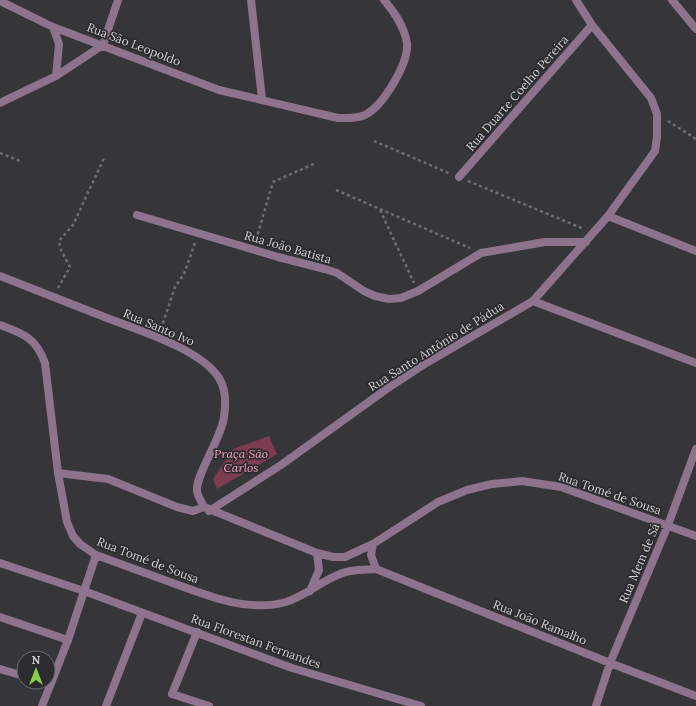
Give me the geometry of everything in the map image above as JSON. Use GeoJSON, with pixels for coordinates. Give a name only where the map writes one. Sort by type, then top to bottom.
{"type":"FeatureCollection","features":[{"type":"Feature","properties":{"kind":"street"},"geometry":{"type":"LineString","coordinates":[[0,103],[56,76],[103,45],[118,0]]}},
{"type":"Feature","properties":{"kind":"street"},"geometry":{"type":"LineString","coordinates":[[252,0],[262,99]]}},
{"type":"Feature","properties":{"kind":"street","name":"Rua São Leopoldo"},"geometry":{"type":"LineString","coordinates":[[0,1],[53,26],[219,90],[338,118],[366,115],[377,106],[388,93],[404,61],[407,45],[404,30],[396,14],[384,0]]}},
{"type":"Feature","properties":{"kind":"street"},"geometry":{"type":"LineString","coordinates":[[576,0],[592,25],[651,98],[657,114]]}},
{"type":"Feature","properties":{"kind":"street"},"geometry":{"type":"LineString","coordinates":[[672,0],[696,29]]}},
{"type":"Feature","properties":{"kind":"street","name":"Rua Duarte Coelho Pereira"},"geometry":{"type":"LineString","coordinates":[[459,177],[592,25]]}},
{"type":"Feature","properties":{"kind":"street"},"geometry":{"type":"LineString","coordinates":[[53,26],[59,44],[56,76]]}},
{"type":"Feature","properties":{"kind":"street","name":"Rua Santo Antônio de Pádua"},"geometry":{"type":"LineString","coordinates":[[206,509],[281,465],[415,371],[533,301],[608,216],[655,151],[658,129],[657,114]]}},
{"type":"Feature","properties":{"kind":"street","name":"Rua João Batista"},"geometry":{"type":"LineString","coordinates":[[136,215],[253,250],[325,269],[337,273],[364,291],[389,299],[401,298],[418,291],[482,253],[545,242],[586,242]]}},
{"type":"Feature","properties":{"kind":"street"},"geometry":{"type":"LineString","coordinates":[[608,216],[696,251]]}},
{"type":"Feature","properties":{"kind":"street","name":"Rua Santo Ivo"},"geometry":{"type":"LineString","coordinates":[[0,276],[158,339],[194,356],[207,365],[219,378],[224,391],[224,419],[213,449],[198,481],[197,491],[206,509]]}},
{"type":"Feature","properties":{"kind":"street"},"geometry":{"type":"LineString","coordinates":[[533,301],[696,363]]}},
{"type":"Feature","properties":{"kind":"street","name":"Rua Tomé de Sousa"},"geometry":{"type":"LineString","coordinates":[[0,326],[16,331],[30,338],[40,351],[45,363],[58,473],[67,522],[73,536],[80,544],[96,556],[208,595],[241,604],[269,606],[286,602],[310,592],[329,579],[345,572],[376,569]]}},
{"type":"Feature","properties":{"kind":"street","name":"Rua Mem de Sá"},"geometry":{"type":"LineString","coordinates":[[596,706],[610,663],[668,526],[696,449]]}},
{"type":"Feature","properties":{"kind":"street"},"geometry":{"type":"LineString","coordinates":[[58,473],[108,479],[177,507],[193,511],[206,509],[318,553],[319,570],[310,592]]}},
{"type":"Feature","properties":{"kind":"street","name":"Rua Tomé de Sousa"},"geometry":{"type":"LineString","coordinates":[[318,553],[333,557],[345,557],[373,544],[438,502],[492,484],[522,481],[561,487],[696,536]]}},
{"type":"Feature","properties":{"kind":"street"},"geometry":{"type":"LineString","coordinates":[[373,544],[371,555],[376,569]]}},
{"type":"Feature","properties":{"kind":"street"},"geometry":{"type":"LineString","coordinates":[[56,670],[68,640],[96,556]]}},
{"type":"Feature","properties":{"kind":"street","name":"Rua Florestan Fernandes"},"geometry":{"type":"LineString","coordinates":[[0,563],[197,632],[292,668],[422,706]]}},
{"type":"Feature","properties":{"kind":"street","name":"Rua João Ramalho"},"geometry":{"type":"LineString","coordinates":[[376,569],[696,696]]}},
{"type":"Feature","properties":{"kind":"street"},"geometry":{"type":"LineString","coordinates":[[106,706],[142,613]]}},
{"type":"Feature","properties":{"kind":"street"},"geometry":{"type":"LineString","coordinates":[[0,617],[68,640]]}},
{"type":"Feature","properties":{"kind":"street"},"geometry":{"type":"LineString","coordinates":[[197,632],[172,694],[209,706]]}},
{"type":"Feature","properties":{"kind":"street"},"geometry":{"type":"LineString","coordinates":[[0,669],[16,674]]}},
{"type":"Feature","properties":{"kind":"street"},"geometry":{"type":"LineString","coordinates":[[42,706],[48,690]]}},
{"type":"Feature","properties":{"kind":"path"},"geometry":{"type":"LineString","coordinates":[[657,114],[696,139]]}},
{"type":"Feature","properties":{"kind":"path"},"geometry":{"type":"LineString","coordinates":[[374,141],[593,233]]}},
{"type":"Feature","properties":{"kind":"path"},"geometry":{"type":"LineString","coordinates":[[0,153],[20,161]]}},
{"type":"Feature","properties":{"kind":"path"},"geometry":{"type":"LineString","coordinates":[[53,297],[70,267],[60,248],[59,241],[73,225],[105,156]]}},
{"type":"Feature","properties":{"kind":"path"},"geometry":{"type":"LineString","coordinates":[[253,250],[273,182],[316,163]]}},
{"type":"Feature","properties":{"kind":"path"},"geometry":{"type":"LineString","coordinates":[[336,190],[482,253]]}},
{"type":"Feature","properties":{"kind":"path"},"geometry":{"type":"LineString","coordinates":[[379,208],[418,291]]}},
{"type":"Feature","properties":{"kind":"path"},"geometry":{"type":"LineString","coordinates":[[158,339],[175,287],[184,274],[198,233]]}},
{"type":"Feature","properties":{"kind":"green space","name":"Praça São Carlos"},"geometry":{"type":"Polygon","coordinates":[[[269,436],[277,454],[217,489],[213,479],[233,449],[269,436]]]}}]}
